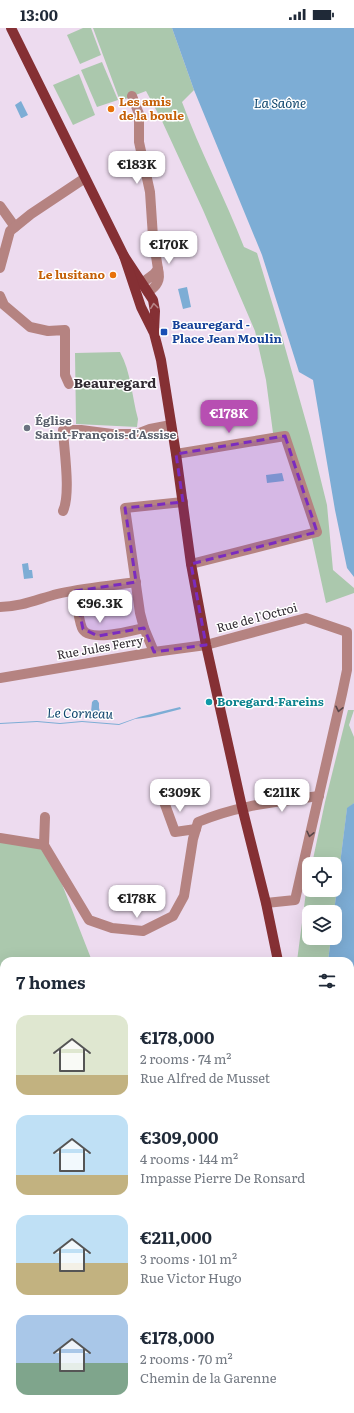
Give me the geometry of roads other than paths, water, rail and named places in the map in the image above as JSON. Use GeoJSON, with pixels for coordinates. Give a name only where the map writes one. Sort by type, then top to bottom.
{"type":"FeatureCollection","features":[{"type":"Feature","properties":{"kind":"main road"},"geometry":{"type":"LineString","coordinates":[[11,28],[124,256],[153,300],[155,311],[154,332]]}},
{"type":"Feature","properties":{"kind":"main road"},"geometry":{"type":"LineString","coordinates":[[124,256],[140,307],[154,332],[161,360],[172,426],[191,564],[206,645],[277,957]]}},
{"type":"Feature","properties":{"kind":"main road"},"geometry":{"type":"LineString","coordinates":[[136,294],[145,288]]}},
{"type":"Feature","properties":{"kind":"street"},"geometry":{"type":"LineString","coordinates":[[132,96],[139,114],[139,142],[150,192],[153,237],[159,280],[155,287],[145,288]]}},
{"type":"Feature","properties":{"kind":"street"},"geometry":{"type":"LineString","coordinates":[[0,268],[10,231],[31,214],[85,178]]}},
{"type":"Feature","properties":{"kind":"street"},"geometry":{"type":"LineString","coordinates":[[0,206],[15,226]]}},
{"type":"Feature","properties":{"kind":"street"},"geometry":{"type":"LineString","coordinates":[[0,296],[4,305],[30,327],[48,331],[65,330],[65,375],[68,384]]}},
{"type":"Feature","properties":{"kind":"street"},"geometry":{"type":"LineString","coordinates":[[63,511],[66,504],[66,492],[62,430],[81,430],[112,434],[137,434],[150,429],[172,426]]}},
{"type":"Feature","properties":{"kind":"street"},"geometry":{"type":"LineString","coordinates":[[176,454],[285,436],[317,532],[191,564]]}},
{"type":"Feature","properties":{"kind":"street"},"geometry":{"type":"LineString","coordinates":[[154,652],[144,628],[140,612],[125,508],[183,502]]}},
{"type":"Feature","properties":{"kind":"street"},"geometry":{"type":"LineString","coordinates":[[0,607],[22,604],[57,594],[136,582]]}},
{"type":"Feature","properties":{"kind":"street"},"geometry":{"type":"LineString","coordinates":[[75,591],[82,629],[88,634],[98,636],[144,628]]}},
{"type":"Feature","properties":{"kind":"street","name":"Rue de l'Octroi"},"geometry":{"type":"LineString","coordinates":[[206,645],[306,618],[347,632],[347,670],[319,796]]}},
{"type":"Feature","properties":{"kind":"street","name":"Rue Jules Ferry"},"geometry":{"type":"LineString","coordinates":[[0,678],[154,652],[206,645]]}},
{"type":"Feature","properties":{"kind":"street"},"geometry":{"type":"LineString","coordinates":[[46,817],[44,845],[89,920],[112,928],[144,931],[173,916],[184,896],[192,844],[198,822],[216,814],[242,807],[319,796],[295,900],[266,903]]}},
{"type":"Feature","properties":{"kind":"street"},"geometry":{"type":"LineString","coordinates":[[163,799],[176,832],[196,829]]}},
{"type":"Feature","properties":{"kind":"street"},"geometry":{"type":"LineString","coordinates":[[0,838],[44,845]]}},
{"type":"Feature","properties":{"kind":"water","name":"La Saône"},"geometry":{"type":"Polygon","coordinates":[[[172,28],[354,28],[354,577],[347,568],[335,510],[313,380],[299,372],[262,255],[194,90],[172,28]]]}},
{"type":"Feature","properties":{"kind":"water"},"geometry":{"type":"Polygon","coordinates":[[[21,101],[28,115],[22,118],[15,105],[21,101]]]}},
{"type":"Feature","properties":{"kind":"water"},"geometry":{"type":"Polygon","coordinates":[[[187,287],[191,307],[183,309],[178,289],[187,287]]]}},
{"type":"Feature","properties":{"kind":"water"},"geometry":{"type":"Polygon","coordinates":[[[282,473],[284,481],[267,483],[266,475],[282,473]]]}},
{"type":"Feature","properties":{"kind":"water"},"geometry":{"type":"Polygon","coordinates":[[[28,563],[29,570],[32,570],[33,578],[24,579],[22,564],[28,563]]]}},
{"type":"Feature","properties":{"kind":"water"},"geometry":{"type":"Polygon","coordinates":[[[97,700],[99,703],[100,712],[97,715],[91,712],[92,702],[97,700]]]}},
{"type":"Feature","properties":{"kind":"water"},"geometry":{"type":"Polygon","coordinates":[[[180,707],[181,709],[150,717],[135,719],[119,725],[82,722],[60,724],[37,722],[0,724],[37,721],[60,723],[82,721],[119,724],[139,717],[180,707]]]}},
{"type":"Feature","properties":{"kind":"water"},"geometry":{"type":"Polygon","coordinates":[[[354,803],[354,957],[329,957],[330,945],[342,945],[342,905],[335,905],[336,897],[342,897],[341,857],[347,808],[354,803]]]}},
{"type":"Feature","properties":{"kind":"place","name":"Les amis de la boule"},"geometry":{"type":"Point","coordinates":[111,109]}},
{"type":"Feature","properties":{"kind":"place","name":"Le lusitano"},"geometry":{"type":"Point","coordinates":[113,275]}},
{"type":"Feature","properties":{"kind":"place","name":"Beauregard - Place Jean Moulin"},"geometry":{"type":"Point","coordinates":[164,332]}},
{"type":"Feature","properties":{"kind":"place","name":"Église Saint-François-d'Assise"},"geometry":{"type":"Point","coordinates":[27,428]}},
{"type":"Feature","properties":{"kind":"place","name":"Boregard-Fareins"},"geometry":{"type":"Point","coordinates":[209,702]}},
{"type":"Feature","properties":{"kind":"district","name":"Beauregard"},"geometry":{"type":"Point","coordinates":[115,383]}},
{"type":"Feature","properties":{"kind":"water label","name":"Le Corneau"},"geometry":{"type":"Point","coordinates":[80,713]}}]}
